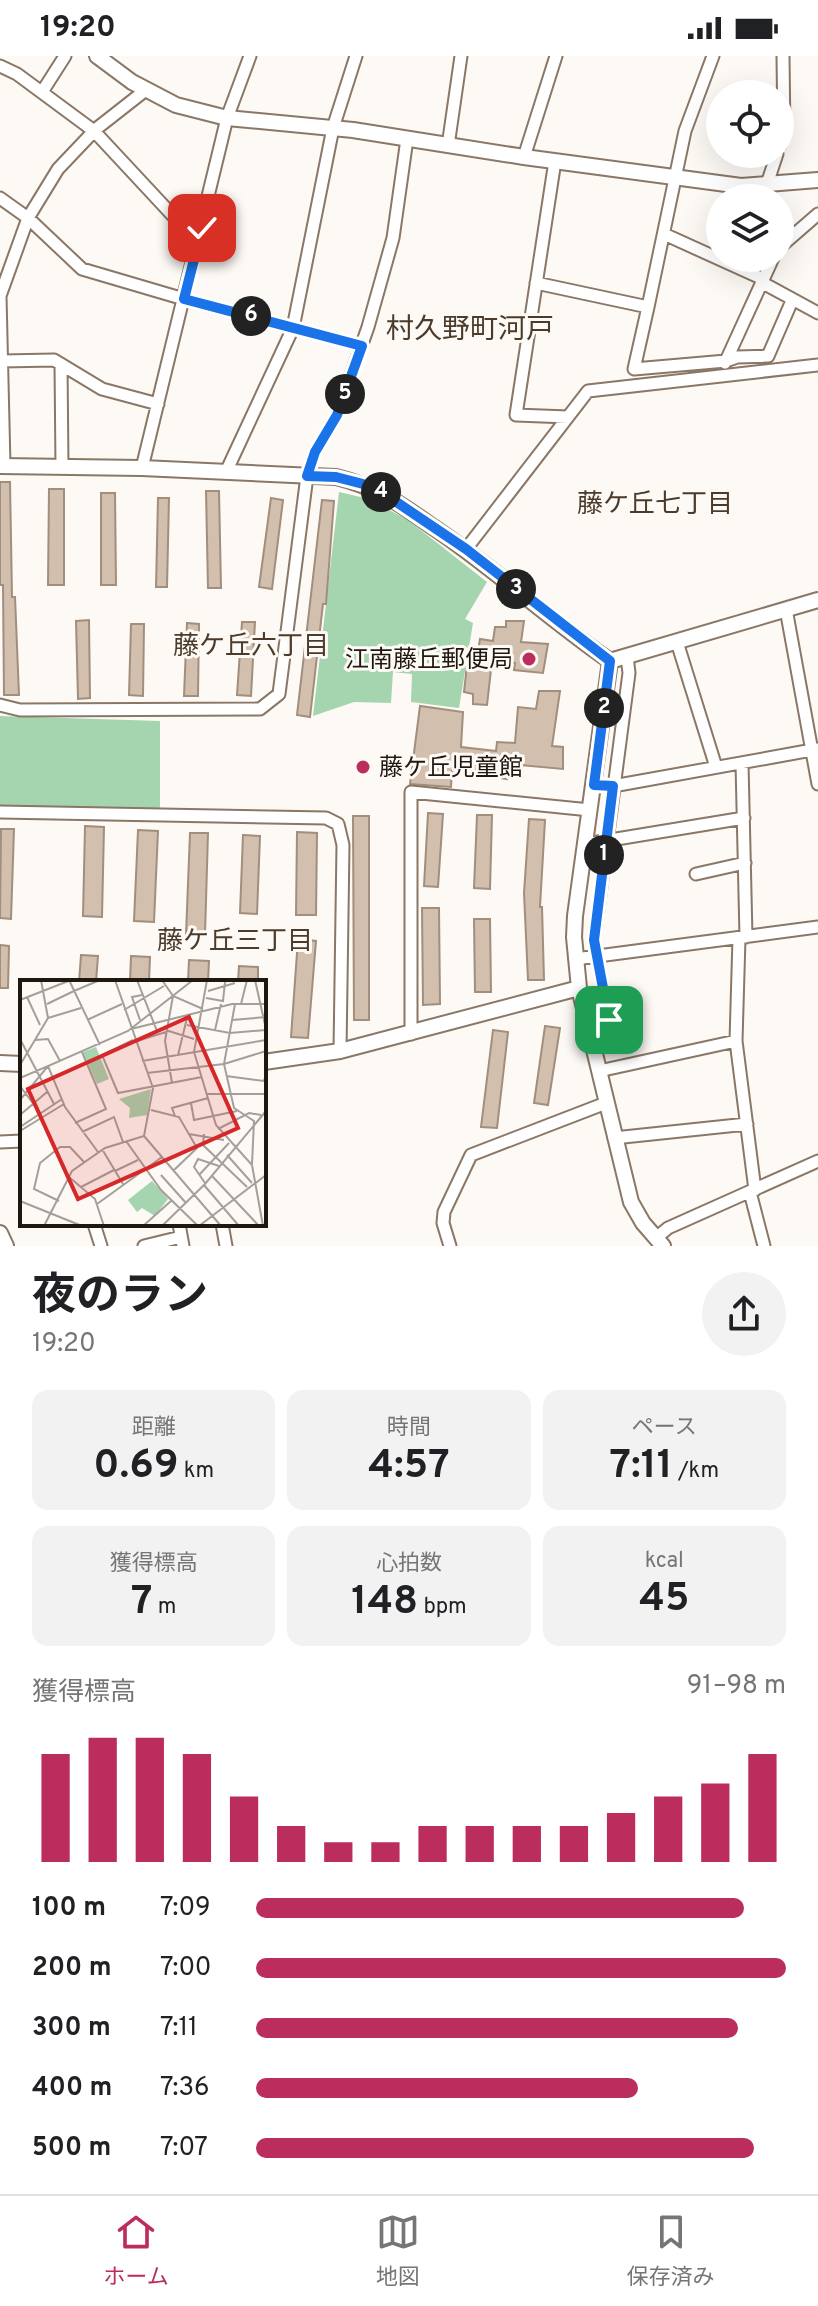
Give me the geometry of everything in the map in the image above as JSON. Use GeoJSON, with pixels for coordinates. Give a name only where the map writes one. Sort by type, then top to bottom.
{"type":"FeatureCollection","features":[{"type":"Feature","properties":{"kind":"street"},"geometry":{"type":"LineString","coordinates":[[42,92],[65,56]]}},
{"type":"Feature","properties":{"kind":"street"},"geometry":{"type":"LineString","coordinates":[[97,56],[132,82],[176,105],[227,118],[333,128],[725,184]]}},
{"type":"Feature","properties":{"kind":"street"},"geometry":{"type":"LineString","coordinates":[[142,468],[227,118],[250,56]]}},
{"type":"Feature","properties":{"kind":"street"},"geometry":{"type":"LineString","coordinates":[[226,472],[293,328],[333,128],[356,56]]}},
{"type":"Feature","properties":{"kind":"street"},"geometry":{"type":"LineString","coordinates":[[448,146],[461,56]]}},
{"type":"Feature","properties":{"kind":"street"},"geometry":{"type":"LineString","coordinates":[[524,157],[556,56]]}},
{"type":"Feature","properties":{"kind":"street"},"geometry":{"type":"LineString","coordinates":[[713,56],[685,131],[634,369],[768,356],[791,303]]}},
{"type":"Feature","properties":{"kind":"street"},"geometry":{"type":"LineString","coordinates":[[783,56],[783,80]]}},
{"type":"Feature","properties":{"kind":"street"},"geometry":{"type":"LineString","coordinates":[[0,66],[17,74],[94,131],[175,218],[202,228]]}},
{"type":"Feature","properties":{"kind":"street"},"geometry":{"type":"LineString","coordinates":[[147,89],[94,131],[58,169],[28,218],[0,296],[2,466],[142,468],[336,477],[363,484],[383,493],[466,549],[610,661]]}},
{"type":"Feature","properties":{"kind":"street"},"geometry":{"type":"LineString","coordinates":[[0,705],[20,710],[260,709],[279,694],[307,476],[315,452],[337,415],[362,346],[393,238],[407,139]]}},
{"type":"Feature","properties":{"kind":"street"},"geometry":{"type":"LineString","coordinates":[[555,161],[516,415],[568,417]]}},
{"type":"Feature","properties":{"kind":"street"},"geometry":{"type":"LineString","coordinates":[[772,168],[767,184],[818,180]]}},
{"type":"Feature","properties":{"kind":"street"},"geometry":{"type":"LineString","coordinates":[[0,198],[28,218],[82,269],[362,346]]}},
{"type":"Feature","properties":{"kind":"street"},"geometry":{"type":"LineString","coordinates":[[794,235],[818,214]]}},
{"type":"Feature","properties":{"kind":"street"},"geometry":{"type":"LineString","coordinates":[[664,234],[762,281],[818,313]]}},
{"type":"Feature","properties":{"kind":"street"},"geometry":{"type":"LineString","coordinates":[[718,377],[766,272]]}},
{"type":"Feature","properties":{"kind":"street"},"geometry":{"type":"LineString","coordinates":[[536,283],[648,307]]}},
{"type":"Feature","properties":{"kind":"street"},"geometry":{"type":"LineString","coordinates":[[2,361],[54,360],[102,389],[158,404]]}},
{"type":"Feature","properties":{"kind":"street"},"geometry":{"type":"LineString","coordinates":[[61,364],[62,467]]}},
{"type":"Feature","properties":{"kind":"street"},"geometry":{"type":"LineString","coordinates":[[466,549],[588,391],[818,365]]}},
{"type":"Feature","properties":{"kind":"street"},"geometry":{"type":"LineString","coordinates":[[610,661],[818,600]]}},
{"type":"Feature","properties":{"kind":"street"},"geometry":{"type":"LineString","coordinates":[[786,609],[818,784]]}},
{"type":"Feature","properties":{"kind":"street"},"geometry":{"type":"LineString","coordinates":[[677,642],[716,767]]}},
{"type":"Feature","properties":{"kind":"street"},"geometry":{"type":"LineString","coordinates":[[609,1020],[575,916],[598,842],[590,810],[605,785],[629,673],[627,656]]}},
{"type":"Feature","properties":{"kind":"street"},"geometry":{"type":"LineString","coordinates":[[610,661],[596,919],[579,988],[608,1069],[606,1103],[624,1136],[634,1212],[663,1236],[818,1161]]}},
{"type":"Feature","properties":{"kind":"street"},"geometry":{"type":"LineString","coordinates":[[605,785],[814,750]]}},
{"type":"Feature","properties":{"kind":"street"},"geometry":{"type":"LineString","coordinates":[[742,763],[745,863],[736,1041],[752,1191],[764,1246]]}},
{"type":"Feature","properties":{"kind":"street"},"geometry":{"type":"LineString","coordinates":[[411,1034],[411,792],[590,810]]}},
{"type":"Feature","properties":{"kind":"street"},"geometry":{"type":"LineString","coordinates":[[0,812],[326,818],[338,824],[343,845],[340,1051]]}},
{"type":"Feature","properties":{"kind":"street"},"geometry":{"type":"LineString","coordinates":[[598,842],[744,818]]}},
{"type":"Feature","properties":{"kind":"street"},"geometry":{"type":"LineString","coordinates":[[696,874],[745,863]]}},
{"type":"Feature","properties":{"kind":"street"},"geometry":{"type":"LineString","coordinates":[[587,958],[818,927]]}},
{"type":"Feature","properties":{"kind":"street"},"geometry":{"type":"LineString","coordinates":[[266,1062],[340,1051],[579,988]]}},
{"type":"Feature","properties":{"kind":"street"},"geometry":{"type":"LineString","coordinates":[[608,1069],[736,1041]]}},
{"type":"Feature","properties":{"kind":"street"},"geometry":{"type":"LineString","coordinates":[[0,1063],[20,1064]]}},
{"type":"Feature","properties":{"kind":"street"},"geometry":{"type":"LineString","coordinates":[[450,1246],[443,1223],[444,1212],[471,1155],[606,1103]]}},
{"type":"Feature","properties":{"kind":"street"},"geometry":{"type":"LineString","coordinates":[[624,1136],[747,1124]]}},
{"type":"Feature","properties":{"kind":"street"},"geometry":{"type":"LineString","coordinates":[[0,1142],[20,1141]]}},
{"type":"Feature","properties":{"kind":"street"},"geometry":{"type":"LineString","coordinates":[[95,1226],[101,1246]]}},
{"type":"Feature","properties":{"kind":"street"},"geometry":{"type":"LineString","coordinates":[[222,1226],[226,1246]]}},
{"type":"Feature","properties":{"kind":"street"},"geometry":{"type":"LineString","coordinates":[[0,1233],[6,1246]]}},
{"type":"Feature","properties":{"kind":"street"},"geometry":{"type":"LineString","coordinates":[[144,1246],[182,1242]]}},
{"type":"Feature","properties":{"kind":"green space"},"geometry":{"type":"Polygon","coordinates":[[[339,492],[369,499],[408,520],[487,582],[465,619],[473,623],[459,708],[411,702],[412,674],[393,672],[391,703],[354,702],[313,716],[339,492]]]}},
{"type":"Feature","properties":{"kind":"green space"},"geometry":{"type":"Polygon","coordinates":[[[0,716],[160,721],[160,810],[0,808],[0,716]]]}},
{"type":"Feature","properties":{"kind":"building"},"geometry":{"type":"Polygon","coordinates":[[[0,482],[10,482],[12,597],[15,597],[19,695],[4,695],[0,482]]]}},
{"type":"Feature","properties":{"kind":"building"},"geometry":{"type":"Polygon","coordinates":[[[49,489],[64,489],[64,585],[48,585],[49,489]]]}},
{"type":"Feature","properties":{"kind":"building"},"geometry":{"type":"Polygon","coordinates":[[[206,491],[219,491],[221,588],[208,588],[206,491]]]}},
{"type":"Feature","properties":{"kind":"building"},"geometry":{"type":"Polygon","coordinates":[[[101,493],[115,493],[116,585],[101,585],[101,493]]]}},
{"type":"Feature","properties":{"kind":"building"},"geometry":{"type":"Polygon","coordinates":[[[158,498],[169,498],[167,587],[156,587],[158,498]]]}},
{"type":"Feature","properties":{"kind":"building"},"geometry":{"type":"Polygon","coordinates":[[[271,498],[283,500],[272,589],[259,587],[271,498]]]}},
{"type":"Feature","properties":{"kind":"building"},"geometry":{"type":"Polygon","coordinates":[[[322,500],[334,501],[326,604],[323,604],[310,717],[297,715],[322,500]]]}},
{"type":"Feature","properties":{"kind":"building"},"geometry":{"type":"Polygon","coordinates":[[[89,620],[90,698],[78,699],[76,621],[89,620]]]}},
{"type":"Feature","properties":{"kind":"building"},"geometry":{"type":"Polygon","coordinates":[[[506,621],[524,621],[521,642],[548,644],[543,673],[514,670],[515,663],[492,661],[487,705],[473,704],[473,694],[464,692],[468,656],[477,657],[480,639],[493,641],[495,627],[506,627],[506,621]]]}},
{"type":"Feature","properties":{"kind":"building"},"geometry":{"type":"Polygon","coordinates":[[[242,622],[255,622],[251,696],[237,695],[242,622]]]}},
{"type":"Feature","properties":{"kind":"building"},"geometry":{"type":"Polygon","coordinates":[[[187,623],[199,624],[198,696],[184,696],[187,623]]]}},
{"type":"Feature","properties":{"kind":"building"},"geometry":{"type":"Polygon","coordinates":[[[131,624],[144,624],[143,696],[129,695],[131,624]]]}},
{"type":"Feature","properties":{"kind":"building"},"geometry":{"type":"Polygon","coordinates":[[[539,691],[560,691],[552,746],[563,747],[563,769],[509,764],[507,779],[452,770],[451,787],[410,784],[420,706],[463,712],[461,747],[496,751],[497,742],[515,743],[518,707],[536,709],[539,691]]]}},
{"type":"Feature","properties":{"kind":"building"},"geometry":{"type":"Polygon","coordinates":[[[428,813],[443,814],[438,887],[424,886],[428,813]]]}},
{"type":"Feature","properties":{"kind":"building"},"geometry":{"type":"Polygon","coordinates":[[[477,815],[492,815],[490,889],[474,888],[477,815]]]}},
{"type":"Feature","properties":{"kind":"building"},"geometry":{"type":"Polygon","coordinates":[[[353,816],[369,816],[369,1020],[354,1020],[353,816]]]}},
{"type":"Feature","properties":{"kind":"building"},"geometry":{"type":"Polygon","coordinates":[[[529,819],[545,820],[540,907],[544,980],[528,980],[524,893],[529,819]]]}},
{"type":"Feature","properties":{"kind":"building"},"geometry":{"type":"Polygon","coordinates":[[[85,826],[104,827],[102,917],[83,916],[85,826]]]}},
{"type":"Feature","properties":{"kind":"building"},"geometry":{"type":"Polygon","coordinates":[[[1,829],[14,829],[11,919],[0,918],[1,829]]]}},
{"type":"Feature","properties":{"kind":"building"},"geometry":{"type":"Polygon","coordinates":[[[138,830],[158,831],[154,922],[134,921],[138,830]]]}},
{"type":"Feature","properties":{"kind":"building"},"geometry":{"type":"Polygon","coordinates":[[[297,832],[317,833],[316,915],[296,915],[297,832]]]}},
{"type":"Feature","properties":{"kind":"building"},"geometry":{"type":"Polygon","coordinates":[[[190,833],[208,833],[205,935],[186,935],[190,833]]]}},
{"type":"Feature","properties":{"kind":"building"},"geometry":{"type":"Polygon","coordinates":[[[243,835],[260,836],[257,914],[240,913],[243,835]]]}},
{"type":"Feature","properties":{"kind":"building"},"geometry":{"type":"Polygon","coordinates":[[[422,908],[439,908],[440,1004],[423,1005],[422,908]]]}},
{"type":"Feature","properties":{"kind":"building"},"geometry":{"type":"Polygon","coordinates":[[[474,919],[490,919],[491,992],[475,992],[474,919]]]}},
{"type":"Feature","properties":{"kind":"building"},"geometry":{"type":"Polygon","coordinates":[[[298,939],[316,941],[308,1038],[291,1037],[298,939]]]}},
{"type":"Feature","properties":{"kind":"building"},"geometry":{"type":"Polygon","coordinates":[[[0,945],[9,946],[8,988],[0,988],[0,945]]]}},
{"type":"Feature","properties":{"kind":"building"},"geometry":{"type":"Polygon","coordinates":[[[81,955],[98,956],[96,980],[79,980],[81,955]]]}},
{"type":"Feature","properties":{"kind":"building"},"geometry":{"type":"Polygon","coordinates":[[[131,956],[150,957],[149,980],[130,980],[131,956]]]}},
{"type":"Feature","properties":{"kind":"building"},"geometry":{"type":"Polygon","coordinates":[[[189,960],[209,961],[208,980],[188,980],[189,960]]]}},
{"type":"Feature","properties":{"kind":"building"},"geometry":{"type":"Polygon","coordinates":[[[239,966],[258,967],[258,980],[238,980],[239,966]]]}},
{"type":"Feature","properties":{"kind":"building"},"geometry":{"type":"Polygon","coordinates":[[[545,1026],[560,1028],[548,1105],[534,1103],[545,1026]]]}},
{"type":"Feature","properties":{"kind":"building"},"geometry":{"type":"Polygon","coordinates":[[[493,1030],[508,1032],[497,1128],[481,1127],[493,1030]]]}},
{"type":"Feature","properties":{"kind":"place","name":"江南藤丘郵便局"},"geometry":{"type":"Point","coordinates":[529,659]}},
{"type":"Feature","properties":{"kind":"place","name":"藤ケ丘児童館"},"geometry":{"type":"Point","coordinates":[363,767]}},
{"type":"Feature","properties":{"kind":"district","name":"村久野町河戸"},"geometry":{"type":"Point","coordinates":[470,328]}},
{"type":"Feature","properties":{"kind":"district","name":"藤ケ丘七丁目"},"geometry":{"type":"Point","coordinates":[655,503]}},
{"type":"Feature","properties":{"kind":"district","name":"藤ケ丘六丁目"},"geometry":{"type":"Point","coordinates":[251,645]}},
{"type":"Feature","properties":{"kind":"district","name":"藤ケ丘三丁目"},"geometry":{"type":"Point","coordinates":[235,940]}},
{"type":"Feature","properties":{"kind":"route"},"geometry":{"type":"LineString","coordinates":[[202,228],[184,299],[362,346],[337,415],[315,452],[307,476],[336,477],[383,493],[466,549],[584,644],[610,661],[594,785],[613,786],[594,940],[609,1020]]}}]}
